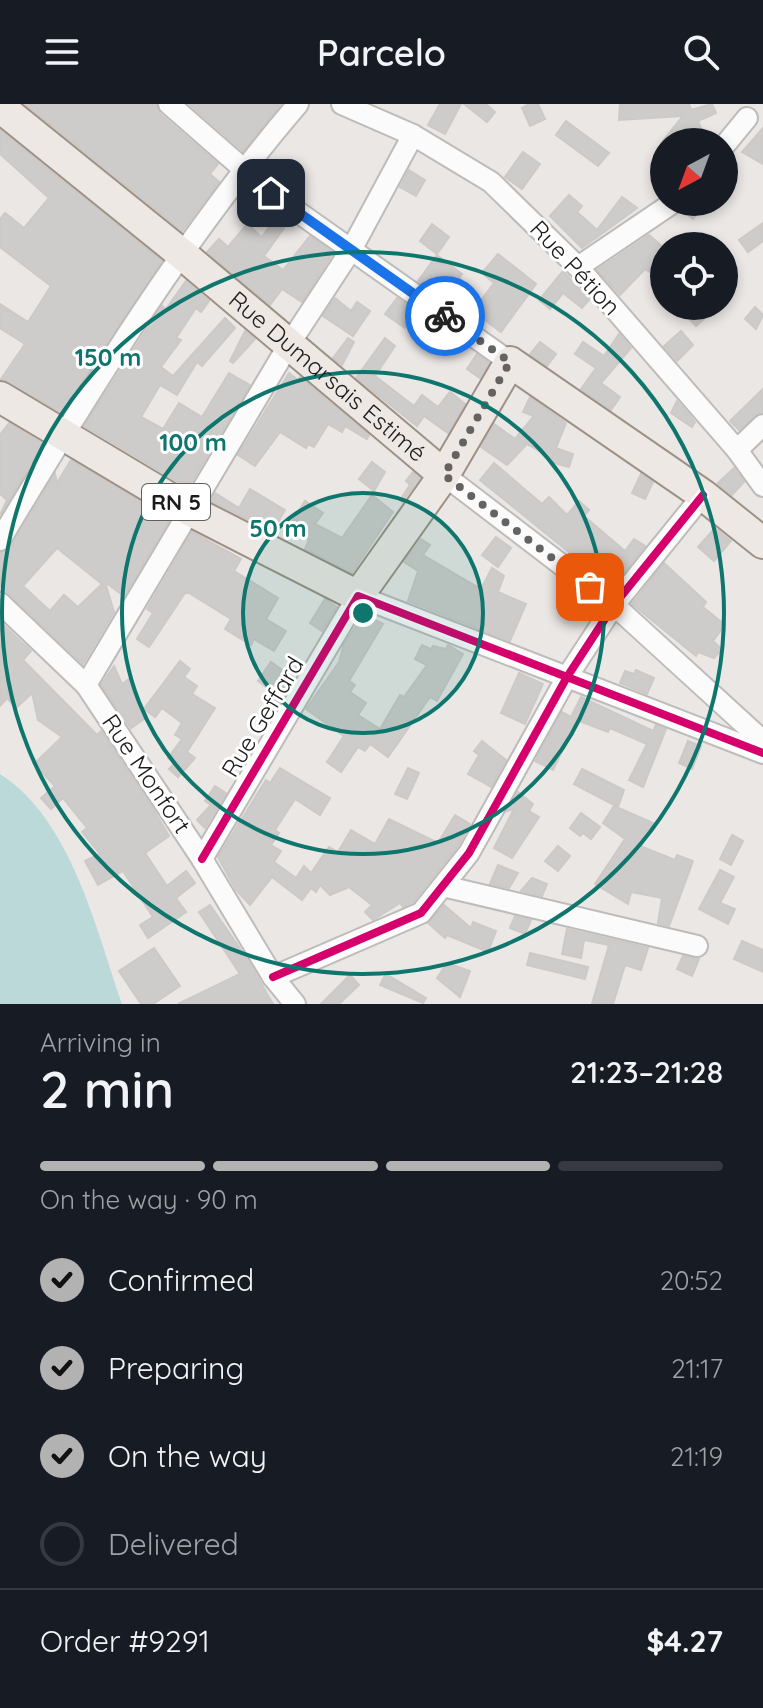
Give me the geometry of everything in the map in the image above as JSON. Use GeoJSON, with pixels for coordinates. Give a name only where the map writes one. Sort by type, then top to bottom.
{"type":"FeatureCollection","features":[{"type":"Feature","properties":{"kind":"main road","name":"Rue Dumarsais Estimé"},"geometry":{"type":"LineString","coordinates":[[0,107],[183,255],[444,475]]}},
{"type":"Feature","properties":{"kind":"main road","name":"Rue Geffard"},"geometry":{"type":"LineString","coordinates":[[358,596],[444,475],[510,362]]}},
{"type":"Feature","properties":{"kind":"main road"},"geometry":{"type":"LineString","coordinates":[[510,362],[703,495],[763,543]]}},
{"type":"Feature","properties":{"kind":"main road","name":"RN 5"},"geometry":{"type":"LineString","coordinates":[[0,397],[191,511],[358,596]]}},
{"type":"Feature","properties":{"kind":"street"},"geometry":{"type":"LineString","coordinates":[[169,104],[271,193],[510,362]]}},
{"type":"Feature","properties":{"kind":"street"},"geometry":{"type":"LineString","coordinates":[[0,540],[63,434],[183,255],[244,167],[298,104]]}},
{"type":"Feature","properties":{"kind":"street","name":"Rue Pétion"},"geometry":{"type":"LineString","coordinates":[[342,104],[413,135],[491,182],[578,267],[737,450],[763,486]]}},
{"type":"Feature","properties":{"kind":"street"},"geometry":{"type":"LineString","coordinates":[[738,128],[751,111]]}},
{"type":"Feature","properties":{"kind":"street"},"geometry":{"type":"LineString","coordinates":[[86,685],[288,346],[351,250],[413,135]]}},
{"type":"Feature","properties":{"kind":"street"},"geometry":{"type":"LineString","coordinates":[[578,267],[653,216]]}},
{"type":"Feature","properties":{"kind":"street"},"geometry":{"type":"LineString","coordinates":[[737,450],[763,425]]}},
{"type":"Feature","properties":{"kind":"street","name":"Rue Dumarsais Estimé"},"geometry":{"type":"LineString","coordinates":[[444,475],[614,605],[763,741]]}},
{"type":"Feature","properties":{"kind":"street"},"geometry":{"type":"LineString","coordinates":[[273,977],[421,913],[469,853],[567,677],[614,605],[703,495]]}},
{"type":"Feature","properties":{"kind":"street","name":"RN 5"},"geometry":{"type":"LineString","coordinates":[[358,596],[763,753]]}},
{"type":"Feature","properties":{"kind":"street","name":"Rue Geffard"},"geometry":{"type":"LineString","coordinates":[[202,859],[358,596]]}},
{"type":"Feature","properties":{"kind":"street","name":"Rue Monfort"},"geometry":{"type":"LineString","coordinates":[[0,603],[86,685],[202,859],[273,977],[295,1004]]}},
{"type":"Feature","properties":{"kind":"street"},"geometry":{"type":"LineString","coordinates":[[443,886],[697,946]]}},
{"type":"Feature","properties":{"kind":"water"},"geometry":{"type":"Polygon","coordinates":[[[0,774],[25,794],[63,847],[91,910],[122,1004],[0,1004],[0,774]]]}},
{"type":"Feature","properties":{"kind":"building"},"geometry":{"type":"Polygon","coordinates":[[[25,104],[156,104],[160,114],[218,164],[210,174],[219,182],[182,231],[25,104]]]}},
{"type":"Feature","properties":{"kind":"building"},"geometry":{"type":"Polygon","coordinates":[[[189,104],[281,104],[243,151],[189,104]]]}},
{"type":"Feature","properties":{"kind":"building"},"geometry":{"type":"Polygon","coordinates":[[[440,104],[461,104],[445,134],[428,125],[440,104]]]}},
{"type":"Feature","properties":{"kind":"building"},"geometry":{"type":"Polygon","coordinates":[[[464,104],[486,104],[495,112],[487,122],[464,104]]]}},
{"type":"Feature","properties":{"kind":"building"},"geometry":{"type":"Polygon","coordinates":[[[538,104],[545,119],[530,126],[522,108],[538,104]]]}},
{"type":"Feature","properties":{"kind":"building"},"geometry":{"type":"Polygon","coordinates":[[[620,104],[689,104],[691,110],[712,104],[716,113],[698,121],[701,128],[673,128],[683,116],[619,120],[620,104]]]}},
{"type":"Feature","properties":{"kind":"building"},"geometry":{"type":"Polygon","coordinates":[[[566,121],[609,153],[598,166],[556,135],[566,121]]]}},
{"type":"Feature","properties":{"kind":"building"},"geometry":{"type":"Polygon","coordinates":[[[763,128],[763,164],[742,152],[763,128]]]}},
{"type":"Feature","properties":{"kind":"building"},"geometry":{"type":"Polygon","coordinates":[[[0,130],[162,261],[62,413],[1,379],[25,344],[0,328],[0,304],[28,322],[51,286],[0,247],[0,219],[5,213],[24,228],[49,198],[0,154],[0,130]]]}},
{"type":"Feature","properties":{"kind":"building"},"geometry":{"type":"Polygon","coordinates":[[[523,152],[540,164],[522,189],[505,177],[523,152]]]}},
{"type":"Feature","properties":{"kind":"building"},"geometry":{"type":"Polygon","coordinates":[[[409,170],[425,180],[416,196],[400,187],[409,170]]]}},
{"type":"Feature","properties":{"kind":"building"},"geometry":{"type":"Polygon","coordinates":[[[569,195],[582,206],[577,212],[597,230],[622,197],[637,208],[582,248],[550,216],[569,195]]]}},
{"type":"Feature","properties":{"kind":"building"},"geometry":{"type":"Polygon","coordinates":[[[273,221],[284,228],[264,256],[283,270],[310,236],[333,253],[302,302],[282,289],[270,305],[207,252],[219,239],[228,247],[247,224],[262,237],[273,221]]]}},
{"type":"Feature","properties":{"kind":"building"},"geometry":{"type":"Polygon","coordinates":[[[763,223],[763,241],[748,252],[739,240],[763,223]]]}},
{"type":"Feature","properties":{"kind":"building"},"geometry":{"type":"Polygon","coordinates":[[[432,224],[449,237],[437,254],[420,241],[432,224]]]}},
{"type":"Feature","properties":{"kind":"building"},"geometry":{"type":"Polygon","coordinates":[[[650,236],[650,272],[645,269],[620,295],[597,270],[650,236]]]}},
{"type":"Feature","properties":{"kind":"building"},"geometry":{"type":"Polygon","coordinates":[[[498,254],[536,284],[501,332],[473,311],[494,283],[482,273],[498,254]]]}},
{"type":"Feature","properties":{"kind":"building"},"geometry":{"type":"Polygon","coordinates":[[[437,255],[462,274],[455,284],[477,302],[467,316],[418,281],[437,255]]]}},
{"type":"Feature","properties":{"kind":"building"},"geometry":{"type":"Polygon","coordinates":[[[563,271],[589,300],[582,308],[563,293],[550,309],[539,300],[563,271]]]}},
{"type":"Feature","properties":{"kind":"building"},"geometry":{"type":"Polygon","coordinates":[[[186,281],[209,301],[201,312],[196,308],[176,338],[181,340],[161,367],[173,376],[225,318],[235,328],[202,366],[197,362],[177,395],[160,385],[141,417],[163,429],[179,403],[202,417],[229,373],[250,385],[188,488],[84,426],[162,306],[166,309],[186,281]]]}},
{"type":"Feature","properties":{"kind":"building"},"geometry":{"type":"Polygon","coordinates":[[[335,298],[351,311],[357,302],[370,311],[353,336],[323,316],[335,298]]]}},
{"type":"Feature","properties":{"kind":"building"},"geometry":{"type":"Polygon","coordinates":[[[397,298],[417,312],[405,328],[385,314],[397,298]]]}},
{"type":"Feature","properties":{"kind":"building"},"geometry":{"type":"Polygon","coordinates":[[[755,307],[763,315],[756,329],[745,319],[755,307]]]}},
{"type":"Feature","properties":{"kind":"building"},"geometry":{"type":"Polygon","coordinates":[[[245,331],[255,339],[233,363],[230,361],[245,331]]]}},
{"type":"Feature","properties":{"kind":"building"},"geometry":{"type":"Polygon","coordinates":[[[681,331],[693,345],[677,361],[664,346],[681,331]]]}},
{"type":"Feature","properties":{"kind":"building"},"geometry":{"type":"Polygon","coordinates":[[[619,334],[631,348],[601,383],[620,397],[611,410],[581,389],[596,368],[575,354],[583,342],[604,356],[619,334]]]}},
{"type":"Feature","properties":{"kind":"building"},"geometry":{"type":"Polygon","coordinates":[[[348,338],[354,342],[342,365],[333,358],[348,338]]]}},
{"type":"Feature","properties":{"kind":"building"},"geometry":{"type":"Polygon","coordinates":[[[385,338],[395,346],[375,376],[414,406],[422,395],[438,407],[450,392],[465,404],[448,433],[424,416],[417,426],[356,378],[385,338]]]}},
{"type":"Feature","properties":{"kind":"building"},"geometry":{"type":"Polygon","coordinates":[[[540,342],[556,354],[547,366],[530,354],[540,342]]]}},
{"type":"Feature","properties":{"kind":"building"},"geometry":{"type":"Polygon","coordinates":[[[477,354],[489,363],[480,378],[467,369],[477,354]]]}},
{"type":"Feature","properties":{"kind":"building"},"geometry":{"type":"Polygon","coordinates":[[[289,373],[298,380],[300,377],[369,435],[367,439],[345,426],[342,432],[328,424],[314,447],[308,444],[306,448],[280,432],[255,466],[238,455],[289,373]]]}},
{"type":"Feature","properties":{"kind":"building"},"geometry":{"type":"Polygon","coordinates":[[[763,389],[763,412],[739,430],[730,421],[763,389]]]}},
{"type":"Feature","properties":{"kind":"building"},"geometry":{"type":"Polygon","coordinates":[[[530,397],[566,423],[556,448],[573,454],[569,467],[551,462],[555,451],[552,458],[527,444],[507,465],[481,447],[494,424],[515,439],[534,416],[523,412],[530,397]]]}},
{"type":"Feature","properties":{"kind":"building"},"geometry":{"type":"Polygon","coordinates":[[[677,401],[695,422],[692,427],[671,413],[677,401]]]}},
{"type":"Feature","properties":{"kind":"building"},"geometry":{"type":"Polygon","coordinates":[[[9,423],[43,444],[0,515],[7,500],[0,494],[0,435],[9,423]]]}},
{"type":"Feature","properties":{"kind":"building"},"geometry":{"type":"Polygon","coordinates":[[[71,460],[170,519],[124,596],[105,582],[114,612],[83,664],[0,585],[0,553],[11,547],[55,474],[57,483],[71,460]],[[57,548],[23,586],[50,611],[64,595],[78,607],[102,584],[57,548]]]}},
{"type":"Feature","properties":{"kind":"building"},"geometry":{"type":"Polygon","coordinates":[[[372,462],[385,472],[374,491],[359,479],[372,462]]]}},
{"type":"Feature","properties":{"kind":"building"},"geometry":{"type":"Polygon","coordinates":[[[494,463],[542,504],[549,497],[567,515],[579,501],[589,510],[584,516],[625,551],[634,539],[645,546],[612,587],[480,480],[494,463]]]}},
{"type":"Feature","properties":{"kind":"building"},"geometry":{"type":"Polygon","coordinates":[[[734,468],[744,482],[732,495],[717,484],[734,468]]]}},
{"type":"Feature","properties":{"kind":"building"},"geometry":{"type":"Polygon","coordinates":[[[413,472],[420,478],[402,502],[400,500],[410,485],[406,481],[413,472]]]}},
{"type":"Feature","properties":{"kind":"building"},"geometry":{"type":"Polygon","coordinates":[[[641,474],[653,482],[645,499],[632,493],[641,474]]]}},
{"type":"Feature","properties":{"kind":"building"},"geometry":{"type":"Polygon","coordinates":[[[250,489],[285,510],[272,532],[211,501],[215,493],[239,508],[250,489]]]}},
{"type":"Feature","properties":{"kind":"building"},"geometry":{"type":"Polygon","coordinates":[[[372,495],[393,512],[352,573],[305,549],[309,540],[289,526],[305,501],[323,513],[315,524],[342,538],[372,495]]]}},
{"type":"Feature","properties":{"kind":"building"},"geometry":{"type":"Polygon","coordinates":[[[715,528],[731,541],[714,561],[698,547],[715,528]]]}},
{"type":"Feature","properties":{"kind":"building"},"geometry":{"type":"Polygon","coordinates":[[[192,532],[241,559],[234,571],[278,598],[266,619],[286,631],[274,651],[254,639],[251,645],[225,629],[231,619],[189,593],[185,593],[149,647],[137,639],[153,613],[147,609],[192,532]]]}},
{"type":"Feature","properties":{"kind":"building"},"geometry":{"type":"Polygon","coordinates":[[[496,537],[511,548],[498,567],[482,555],[496,537]]]}},
{"type":"Feature","properties":{"kind":"building"},"geometry":{"type":"Polygon","coordinates":[[[421,539],[430,545],[423,555],[481,589],[492,568],[504,576],[498,592],[526,604],[510,641],[408,601],[418,571],[404,562],[421,539]]]}},
{"type":"Feature","properties":{"kind":"building"},"geometry":{"type":"Polygon","coordinates":[[[664,563],[706,602],[703,607],[725,625],[713,641],[722,649],[714,658],[698,652],[696,656],[632,604],[664,563]]]}},
{"type":"Feature","properties":{"kind":"building"},"geometry":{"type":"Polygon","coordinates":[[[325,599],[337,607],[322,631],[310,623],[325,599]]]}},
{"type":"Feature","properties":{"kind":"building"},"geometry":{"type":"Polygon","coordinates":[[[364,614],[383,624],[349,681],[355,685],[350,692],[366,703],[358,715],[380,729],[400,695],[404,697],[427,665],[415,659],[422,645],[431,649],[433,646],[446,649],[448,645],[463,654],[437,701],[430,697],[388,757],[370,744],[365,751],[358,747],[341,772],[327,762],[344,736],[306,709],[339,662],[344,644],[364,614]]]}},
{"type":"Feature","properties":{"kind":"building"},"geometry":{"type":"Polygon","coordinates":[[[0,622],[31,651],[23,660],[97,735],[101,731],[153,809],[169,836],[145,853],[167,886],[186,871],[195,883],[176,898],[186,912],[148,938],[140,925],[153,917],[123,871],[98,885],[85,861],[100,854],[82,832],[87,828],[63,798],[51,809],[41,798],[55,786],[34,764],[62,737],[38,720],[32,693],[16,708],[7,698],[0,706],[0,622]]]}},
{"type":"Feature","properties":{"kind":"building"},"geometry":{"type":"Polygon","coordinates":[[[180,661],[190,669],[184,677],[197,686],[192,694],[215,708],[187,752],[195,758],[178,777],[169,769],[175,763],[168,758],[182,739],[175,735],[182,723],[162,708],[155,717],[144,709],[180,661]]]}},
{"type":"Feature","properties":{"kind":"building"},"geometry":{"type":"Polygon","coordinates":[[[271,662],[294,678],[278,706],[264,697],[269,689],[258,681],[271,662]]]}},
{"type":"Feature","properties":{"kind":"building"},"geometry":{"type":"Polygon","coordinates":[[[114,666],[122,684],[129,679],[147,717],[131,728],[101,685],[114,666]]]}},
{"type":"Feature","properties":{"kind":"building"},"geometry":{"type":"Polygon","coordinates":[[[636,670],[654,678],[647,694],[620,683],[625,671],[634,674],[636,670]]]}},
{"type":"Feature","properties":{"kind":"building"},"geometry":{"type":"Polygon","coordinates":[[[519,673],[543,684],[525,724],[501,713],[519,673]]]}},
{"type":"Feature","properties":{"kind":"building"},"geometry":{"type":"Polygon","coordinates":[[[581,697],[653,731],[656,725],[666,729],[643,787],[629,780],[647,744],[610,728],[608,732],[577,720],[553,770],[535,761],[562,712],[571,717],[581,697]]]}},
{"type":"Feature","properties":{"kind":"building"},"geometry":{"type":"Polygon","coordinates":[[[482,741],[506,760],[491,787],[468,774],[479,755],[474,751],[482,741]]]}},
{"type":"Feature","properties":{"kind":"building"},"geometry":{"type":"Polygon","coordinates":[[[688,741],[701,746],[692,769],[679,763],[688,741]]]}},
{"type":"Feature","properties":{"kind":"building"},"geometry":{"type":"Polygon","coordinates":[[[280,768],[330,798],[320,815],[295,799],[275,830],[279,833],[271,845],[281,851],[274,862],[296,878],[304,866],[311,873],[329,847],[338,852],[351,830],[375,844],[389,819],[438,843],[455,815],[470,824],[458,846],[413,902],[403,907],[400,903],[373,920],[365,912],[372,905],[349,887],[330,895],[320,885],[316,892],[311,888],[302,900],[272,877],[250,905],[236,890],[218,857],[266,780],[270,783],[280,768]]]}},
{"type":"Feature","properties":{"kind":"building"},"geometry":{"type":"Polygon","coordinates":[[[408,768],[419,773],[407,799],[395,794],[408,768]]]}},
{"type":"Feature","properties":{"kind":"building"},"geometry":{"type":"Polygon","coordinates":[[[582,769],[624,790],[618,807],[574,784],[582,769]]]}},
{"type":"Feature","properties":{"kind":"building"},"geometry":{"type":"Polygon","coordinates":[[[215,786],[226,793],[205,828],[197,820],[211,805],[205,801],[215,786]]]}},
{"type":"Feature","properties":{"kind":"building"},"geometry":{"type":"Polygon","coordinates":[[[518,792],[533,804],[529,811],[539,817],[512,858],[494,848],[514,809],[507,811],[518,792]]]}},
{"type":"Feature","properties":{"kind":"building"},"geometry":{"type":"Polygon","coordinates":[[[614,806],[653,823],[640,846],[675,860],[677,855],[693,861],[669,926],[658,923],[662,898],[631,892],[628,904],[595,884],[625,839],[603,823],[614,806]]]}},
{"type":"Feature","properties":{"kind":"building"},"geometry":{"type":"Polygon","coordinates":[[[581,813],[600,827],[591,839],[583,833],[580,836],[570,828],[581,813]]]}},
{"type":"Feature","properties":{"kind":"building"},"geometry":{"type":"Polygon","coordinates":[[[732,835],[743,841],[731,865],[720,859],[732,835]]]}},
{"type":"Feature","properties":{"kind":"building"},"geometry":{"type":"Polygon","coordinates":[[[558,846],[570,856],[558,871],[545,861],[558,846]]]}},
{"type":"Feature","properties":{"kind":"building"},"geometry":{"type":"Polygon","coordinates":[[[498,865],[518,873],[509,888],[490,884],[498,865]]]}},
{"type":"Feature","properties":{"kind":"building"},"geometry":{"type":"Polygon","coordinates":[[[720,870],[734,877],[720,903],[735,909],[728,924],[699,909],[720,870]]]}},
{"type":"Feature","properties":{"kind":"building"},"geometry":{"type":"Polygon","coordinates":[[[532,878],[547,884],[542,896],[521,891],[532,878]]]}},
{"type":"Feature","properties":{"kind":"building"},"geometry":{"type":"Polygon","coordinates":[[[210,905],[246,957],[273,1004],[178,1004],[240,974],[199,912],[210,905]]]}},
{"type":"Feature","properties":{"kind":"building"},"geometry":{"type":"Polygon","coordinates":[[[444,905],[471,928],[473,922],[496,931],[488,952],[447,935],[445,938],[428,923],[444,905]]]}},
{"type":"Feature","properties":{"kind":"building"},"geometry":{"type":"Polygon","coordinates":[[[515,916],[531,920],[525,934],[510,928],[515,916]]]}},
{"type":"Feature","properties":{"kind":"building"},"geometry":{"type":"Polygon","coordinates":[[[567,929],[648,948],[641,970],[625,965],[613,1004],[592,1004],[609,945],[584,940],[581,958],[562,954],[567,929]]]}},
{"type":"Feature","properties":{"kind":"building"},"geometry":{"type":"Polygon","coordinates":[[[742,941],[763,950],[763,972],[734,959],[742,941]]]}},
{"type":"Feature","properties":{"kind":"building"},"geometry":{"type":"Polygon","coordinates":[[[154,948],[180,986],[153,1004],[141,1004],[119,971],[154,948]]]}},
{"type":"Feature","properties":{"kind":"building"},"geometry":{"type":"Polygon","coordinates":[[[530,953],[588,967],[585,979],[527,965],[530,953]]]}},
{"type":"Feature","properties":{"kind":"building"},"geometry":{"type":"Polygon","coordinates":[[[683,956],[699,959],[692,976],[677,969],[683,956]]]}},
{"type":"Feature","properties":{"kind":"building"},"geometry":{"type":"Polygon","coordinates":[[[447,963],[470,971],[460,997],[437,978],[447,963]]]}},
{"type":"Feature","properties":{"kind":"building"},"geometry":{"type":"Polygon","coordinates":[[[386,974],[426,998],[423,1003],[380,985],[386,974]]]}},
{"type":"Feature","properties":{"kind":"building"},"geometry":{"type":"Polygon","coordinates":[[[350,975],[359,985],[339,1004],[321,1004],[350,975]]]}},
{"type":"Feature","properties":{"kind":"cycle path"},"geometry":{"type":"LineString","coordinates":[[273,977],[421,913],[469,853],[567,677],[614,605],[703,495]]}},
{"type":"Feature","properties":{"kind":"cycle path"},"geometry":{"type":"LineString","coordinates":[[202,859],[358,596],[763,753]]}},
{"type":"Feature","properties":{"kind":"way so far"},"geometry":{"type":"LineString","coordinates":[[445,316],[510,362],[444,475],[590,587]]}},
{"type":"Feature","properties":{"kind":"route"},"geometry":{"type":"LineString","coordinates":[[271,193],[445,316]]}}]}
